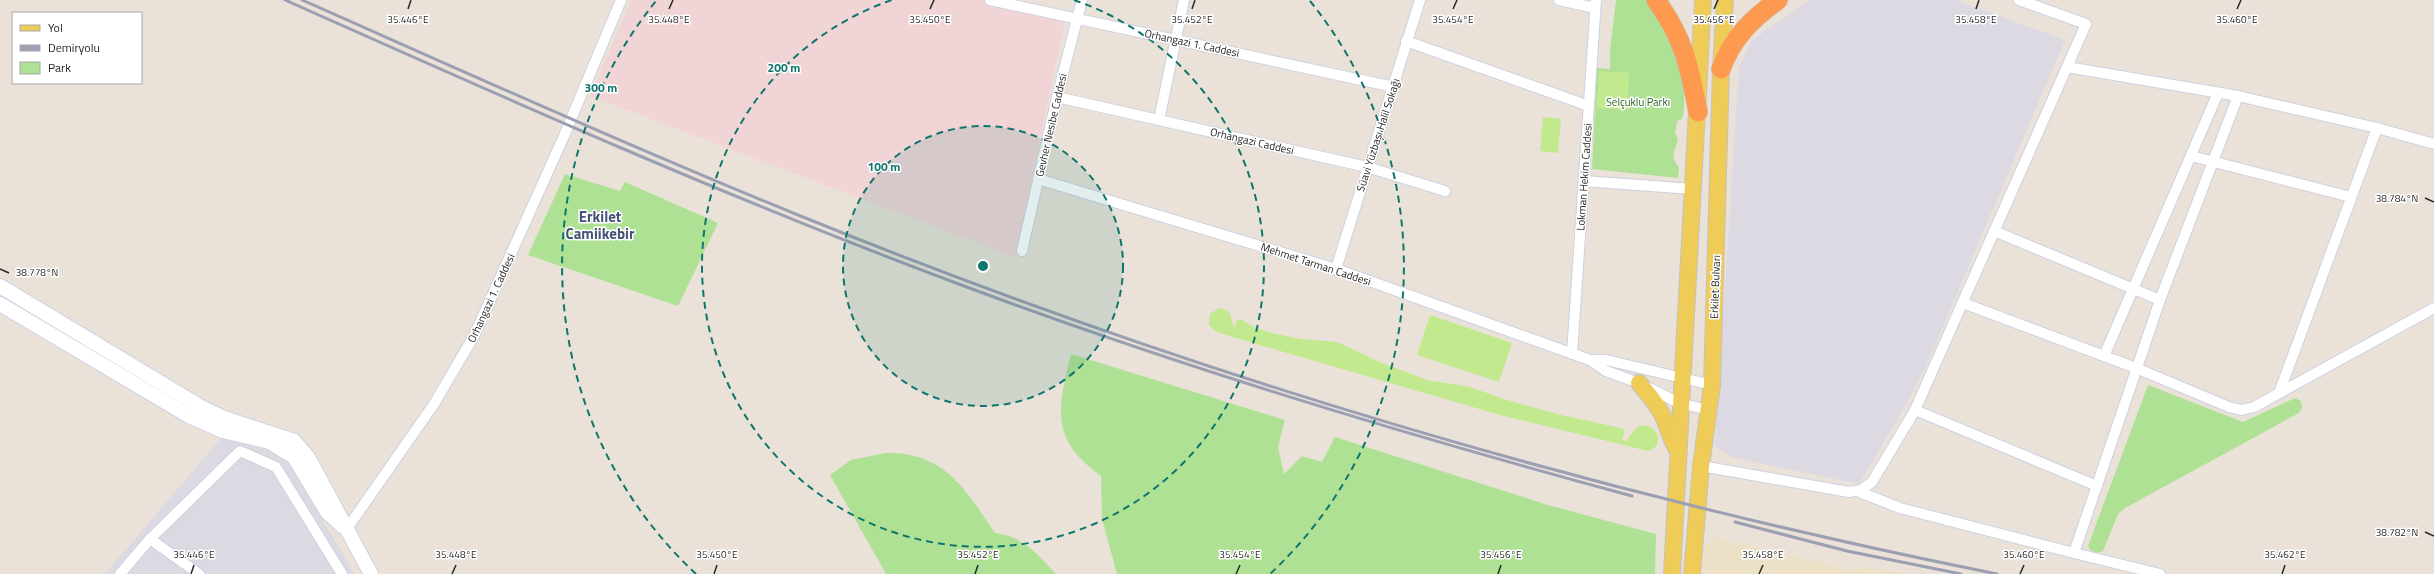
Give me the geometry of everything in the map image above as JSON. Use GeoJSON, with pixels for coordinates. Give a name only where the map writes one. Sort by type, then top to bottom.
{"type":"FeatureCollection","features":[{"type":"Feature","properties":{"kind":"highway"},"geometry":{"type":"LineString","coordinates":[[1656,0],[1672,23],[1684,47],[1698,112]]}},
{"type":"Feature","properties":{"kind":"highway"},"geometry":{"type":"LineString","coordinates":[[1721,70],[1728,51],[1739,34],[1755,17],[1778,0]]}},
{"type":"Feature","properties":{"kind":"main road"},"geometry":{"type":"LineString","coordinates":[[1672,574],[1679,403],[1698,112],[1703,0]]}},
{"type":"Feature","properties":{"kind":"main road","name":"Erkilet Bulvarı"},"geometry":{"type":"LineString","coordinates":[[1692,574],[1701,466],[1712,385],[1721,70],[1725,0]]}},
{"type":"Feature","properties":{"kind":"main road"},"geometry":{"type":"LineString","coordinates":[[1639,383],[1655,402],[1663,417],[1669,436],[1678,450]]}},
{"type":"Feature","properties":{"kind":"street","name":"Orhangazi 1. Caddesi"},"geometry":{"type":"LineString","coordinates":[[346,530],[434,404],[474,336],[564,136],[621,0]]}},
{"type":"Feature","properties":{"kind":"street","name":"Orhangazi 1. Caddesi"},"geometry":{"type":"LineString","coordinates":[[990,0],[1394,87]]}},
{"type":"Feature","properties":{"kind":"street","name":"Gevher Nesibe Caddesi"},"geometry":{"type":"LineString","coordinates":[[1022,251],[1057,97],[1082,0]]}},
{"type":"Feature","properties":{"kind":"street"},"geometry":{"type":"LineString","coordinates":[[1159,120],[1184,0]]}},
{"type":"Feature","properties":{"kind":"street","name":"Süavi Yüzbaşı Halil Sokağı"},"geometry":{"type":"LineString","coordinates":[[1336,270],[1420,0]]}},
{"type":"Feature","properties":{"kind":"street"},"geometry":{"type":"LineString","coordinates":[[1558,0],[1595,4]]}},
{"type":"Feature","properties":{"kind":"street"},"geometry":{"type":"LineString","coordinates":[[1701,466],[1849,492],[1857,491],[1872,482],[1915,410],[2086,24],[2019,0]]}},
{"type":"Feature","properties":{"kind":"street","name":"Lokman Hekim Caddesi"},"geometry":{"type":"LineString","coordinates":[[1572,354],[1595,4]]}},
{"type":"Feature","properties":{"kind":"street"},"geometry":{"type":"LineString","coordinates":[[1406,41],[1589,106]]}},
{"type":"Feature","properties":{"kind":"street"},"geometry":{"type":"LineString","coordinates":[[2067,67],[2238,96],[2377,128],[2434,144]]}},
{"type":"Feature","properties":{"kind":"street"},"geometry":{"type":"LineString","coordinates":[[2104,356],[2218,92]]}},
{"type":"Feature","properties":{"kind":"street"},"geometry":{"type":"LineString","coordinates":[[2074,553],[2160,300],[2238,96]]}},
{"type":"Feature","properties":{"kind":"street","name":"Orhangazi Caddesi"},"geometry":{"type":"LineString","coordinates":[[1057,97],[1367,167],[1445,191]]}},
{"type":"Feature","properties":{"kind":"street"},"geometry":{"type":"LineString","coordinates":[[2279,393],[2377,128]]}},
{"type":"Feature","properties":{"kind":"street"},"geometry":{"type":"LineString","coordinates":[[2191,156],[2351,198]]}},
{"type":"Feature","properties":{"kind":"street","name":"Mehmet Tarman Caddesi"},"geometry":{"type":"LineString","coordinates":[[1038,179],[1336,270],[1590,360],[1606,371],[1639,383],[1679,403],[1708,410]]}},
{"type":"Feature","properties":{"kind":"street"},"geometry":{"type":"LineString","coordinates":[[1584,181],[1692,189]]}},
{"type":"Feature","properties":{"kind":"street"},"geometry":{"type":"LineString","coordinates":[[1994,231],[2160,300]]}},
{"type":"Feature","properties":{"kind":"street"},"geometry":{"type":"LineString","coordinates":[[0,286],[201,407],[224,418],[294,441],[308,456],[336,507],[346,530],[371,574]]}},
{"type":"Feature","properties":{"kind":"street"},"geometry":{"type":"LineString","coordinates":[[1962,303],[2136,368],[2235,409],[2254,407],[2434,308]]}},
{"type":"Feature","properties":{"kind":"street"},"geometry":{"type":"LineString","coordinates":[[0,304],[189,416],[223,431],[270,442],[294,457],[327,512],[346,530]]}},
{"type":"Feature","properties":{"kind":"street","name":"Mehmet Tarman Caddesi"},"geometry":{"type":"LineString","coordinates":[[1590,360],[1606,360],[1712,385]]}},
{"type":"Feature","properties":{"kind":"street"},"geometry":{"type":"LineString","coordinates":[[1915,410],[2097,486]]}},
{"type":"Feature","properties":{"kind":"street"},"geometry":{"type":"LineString","coordinates":[[120,574],[150,539],[240,451],[276,467],[342,574]]}},
{"type":"Feature","properties":{"kind":"street"},"geometry":{"type":"LineString","coordinates":[[1857,491],[1900,508],[2160,574]]}},
{"type":"Feature","properties":{"kind":"street"},"geometry":{"type":"LineString","coordinates":[[150,539],[199,574]]}},
{"type":"Feature","properties":{"kind":"shaded area"},"geometry":{"type":"Polygon","coordinates":[[[631,0],[992,0],[1066,16],[1015,257],[590,96],[631,0]]]}},
{"type":"Feature","properties":{"kind":"shaded area"},"geometry":{"type":"Polygon","coordinates":[[[1810,0],[1955,0],[2065,40],[1926,366],[1901,413],[1859,484],[1731,457],[1715,445],[1739,67],[1752,40],[1810,0]]]}},
{"type":"Feature","properties":{"kind":"shaded area"},"geometry":{"type":"Polygon","coordinates":[[[222,437],[273,452],[288,463],[355,574],[105,574],[222,437]]]}},
{"type":"Feature","properties":{"kind":"shaded area"},"geometry":{"type":"Polygon","coordinates":[[[1713,537],[1851,570],[1871,567],[1905,574],[1702,574],[1704,548],[1713,537]]]}},
{"type":"Feature","properties":{"kind":"green space","name":"Selçuklu Parkı"},"geometry":{"type":"Polygon","coordinates":[[[1616,0],[1649,0],[1666,21],[1673,36],[1682,74],[1684,101],[1682,119],[1677,121],[1675,133],[1678,139],[1673,156],[1679,168],[1678,178],[1592,169],[1597,68],[1610,69],[1610,50],[1616,0]]]}},
{"type":"Feature","properties":{"kind":"green space"},"geometry":{"type":"Polygon","coordinates":[[[1599,71],[1629,73],[1627,110],[1597,108],[1599,71]]]}},
{"type":"Feature","properties":{"kind":"green space"},"geometry":{"type":"Polygon","coordinates":[[[1543,117],[1561,119],[1558,153],[1540,151],[1543,117]]]}},
{"type":"Feature","properties":{"kind":"green space"},"geometry":{"type":"Polygon","coordinates":[[[565,174],[620,191],[625,182],[718,223],[678,306],[528,255],[565,174]]]}},
{"type":"Feature","properties":{"kind":"green space"},"geometry":{"type":"Polygon","coordinates":[[[1219,308],[1224,309],[1229,313],[1235,328],[1236,321],[1241,319],[1253,327],[1272,333],[1301,339],[1337,342],[1382,363],[1427,380],[1470,387],[1510,401],[1561,415],[1621,428],[1625,431],[1622,440],[1626,441],[1637,427],[1643,425],[1654,429],[1658,439],[1657,444],[1654,448],[1648,451],[1500,415],[1229,336],[1215,331],[1209,325],[1210,314],[1219,308]]]}},
{"type":"Feature","properties":{"kind":"green space"},"geometry":{"type":"Polygon","coordinates":[[[1430,315],[1512,343],[1499,382],[1417,355],[1430,315]]]}},
{"type":"Feature","properties":{"kind":"green space"},"geometry":{"type":"Polygon","coordinates":[[[1071,354],[1285,420],[1278,447],[1284,474],[1302,456],[1322,462],[1335,437],[1548,505],[1656,534],[1655,574],[1117,574],[1102,519],[1101,476],[1084,462],[1073,449],[1065,435],[1062,421],[1061,407],[1063,391],[1071,354]]]}},
{"type":"Feature","properties":{"kind":"green space"},"geometry":{"type":"Polygon","coordinates":[[[2148,385],[2243,422],[2295,398],[2301,401],[2302,408],[2299,413],[2125,508],[2118,514],[2103,551],[2098,553],[2090,550],[2088,546],[2148,385]]]}},
{"type":"Feature","properties":{"kind":"green space"},"geometry":{"type":"Polygon","coordinates":[[[886,453],[906,454],[924,459],[939,466],[963,488],[995,533],[1014,538],[1022,542],[1036,553],[1056,574],[886,574],[830,475],[851,460],[886,453]]]}},
{"type":"Feature","properties":{"kind":"railway"},"geometry":{"type":"LineString","coordinates":[[285,0],[537,112],[707,184],[964,286],[1129,345],[1295,399],[1463,449],[1632,496]]}},
{"type":"Feature","properties":{"kind":"railway"},"geometry":{"type":"LineString","coordinates":[[302,0],[673,163],[798,215],[944,272],[1091,326],[1239,376],[1389,423],[1540,466],[1691,505],[1844,541],[1997,574]]}},
{"type":"Feature","properties":{"kind":"railway"},"geometry":{"type":"LineString","coordinates":[[1735,522],[1847,551],[1961,574]]}},
{"type":"Feature","properties":{"kind":"district","name":"Erkilet Camiikebir"},"geometry":{"type":"Point","coordinates":[600,226]}}]}
